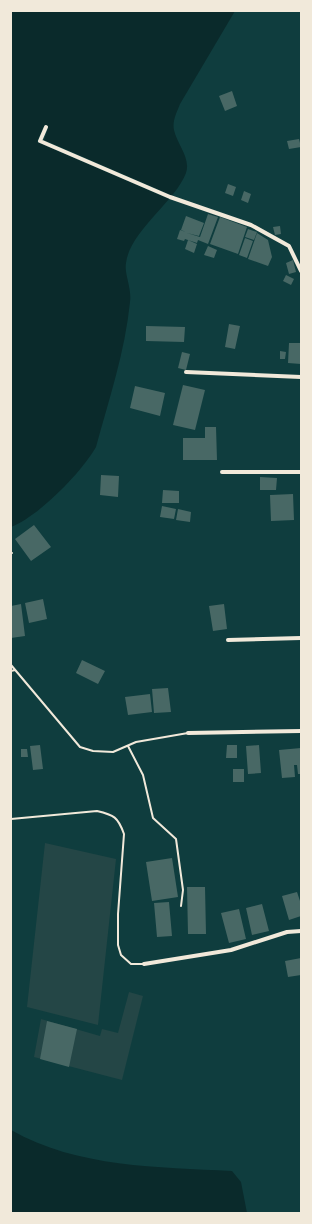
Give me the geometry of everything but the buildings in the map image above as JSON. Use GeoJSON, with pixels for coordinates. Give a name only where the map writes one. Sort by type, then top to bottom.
{"type":"FeatureCollection","features":[{"type":"Feature","properties":{"kind":"street"},"geometry":{"type":"LineString","coordinates":[[46,127],[40,141],[170,197],[251,225],[289,246],[301,271]]}},
{"type":"Feature","properties":{"kind":"street"},"geometry":{"type":"LineString","coordinates":[[186,372],[301,377]]}},
{"type":"Feature","properties":{"kind":"street"},"geometry":{"type":"LineString","coordinates":[[222,472],[301,472]]}},
{"type":"Feature","properties":{"kind":"street"},"geometry":{"type":"LineString","coordinates":[[228,640],[301,638]]}},
{"type":"Feature","properties":{"kind":"street"},"geometry":{"type":"LineString","coordinates":[[188,733],[301,731]]}},
{"type":"Feature","properties":{"kind":"street"},"geometry":{"type":"LineString","coordinates":[[144,964],[231,950],[287,932],[301,931]]}},
{"type":"Feature","properties":{"kind":"lane"},"geometry":{"type":"LineString","coordinates":[[11,665],[80,747],[93,751],[114,752],[136,742],[188,733]]}},
{"type":"Feature","properties":{"kind":"lane"},"geometry":{"type":"LineString","coordinates":[[11,672],[15,670]]}},
{"type":"Feature","properties":{"kind":"lane"},"geometry":{"type":"LineString","coordinates":[[128,746],[143,775],[153,818],[176,839],[183,890],[181,906]]}},
{"type":"Feature","properties":{"kind":"lane"},"geometry":{"type":"LineString","coordinates":[[11,819],[97,811],[111,814],[120,822],[124,834],[118,914],[118,945],[121,955],[131,964],[144,964]]}},
{"type":"Feature","properties":{"kind":"shaded area"},"geometry":{"type":"Polygon","coordinates":[[[11,11],[235,11],[180,104],[175,117],[174,130],[187,162],[186,173],[173,195],[144,228],[129,251],[126,263],[126,272],[130,292],[128,321],[116,375],[96,447],[80,469],[58,493],[34,514],[11,527],[11,11]]]}},
{"type":"Feature","properties":{"kind":"shaded area"},"geometry":{"type":"Polygon","coordinates":[[[45,843],[116,859],[98,1025],[27,1007],[45,843]]]}},
{"type":"Feature","properties":{"kind":"shaded area"},"geometry":{"type":"Polygon","coordinates":[[[129,992],[143,996],[122,1080],[34,1057],[41,1019],[100,1036],[102,1029],[118,1033],[129,992]]]}},
{"type":"Feature","properties":{"kind":"shaded area"},"geometry":{"type":"Polygon","coordinates":[[[11,1130],[37,1143],[63,1152],[91,1159],[147,1166],[232,1171],[241,1182],[247,1213],[11,1213],[11,1130]]]}},
{"type":"Feature","properties":{"kind":"pier"},"geometry":{"type":"Polygon","coordinates":[[[44,126],[48,128],[44,140],[171,195],[169,199],[37,142],[44,126]]]}}]}
